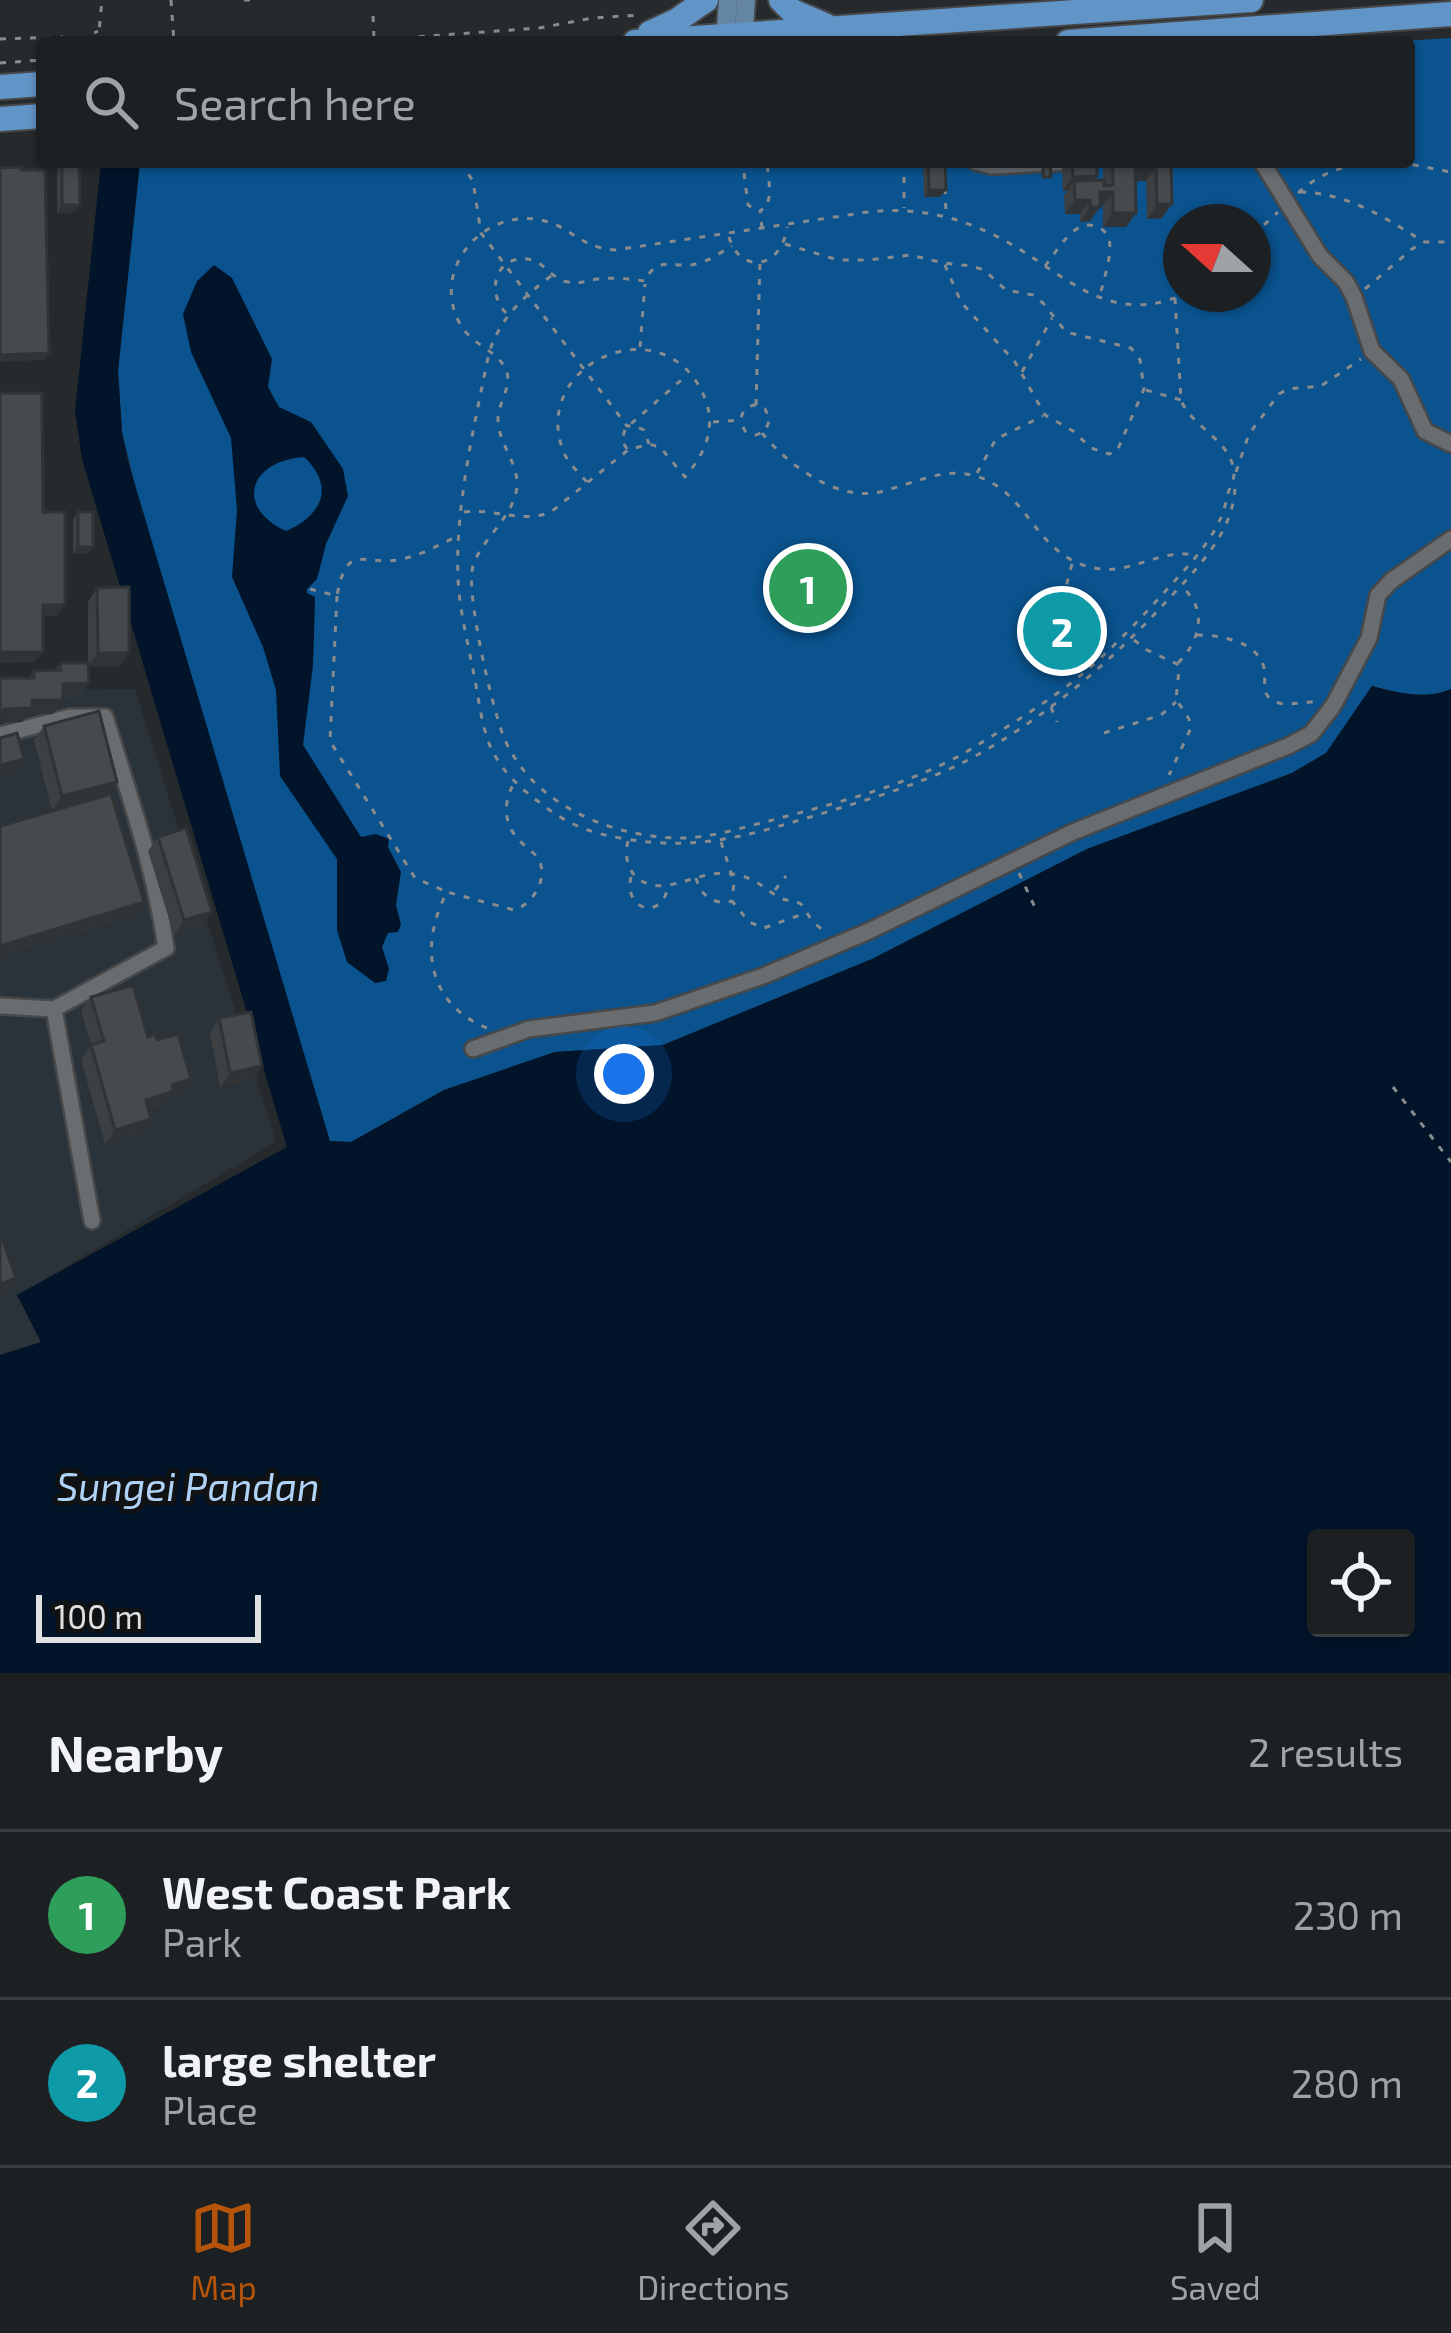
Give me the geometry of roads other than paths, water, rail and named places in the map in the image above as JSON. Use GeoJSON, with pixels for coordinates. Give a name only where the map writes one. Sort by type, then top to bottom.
{"type":"FeatureCollection","features":[{"type":"Feature","properties":{"kind":"highway"},"geometry":{"type":"LineString","coordinates":[[645,36],[706,0]]}},
{"type":"Feature","properties":{"kind":"highway"},"geometry":{"type":"LineString","coordinates":[[781,0],[807,19],[834,28]]}},
{"type":"Feature","properties":{"kind":"highway"},"geometry":{"type":"LineString","coordinates":[[754,36],[1251,0]]}},
{"type":"Feature","properties":{"kind":"highway"},"geometry":{"type":"LineString","coordinates":[[1208,36],[1451,14]]}},
{"type":"Feature","properties":{"kind":"highway"},"geometry":{"type":"LineString","coordinates":[[0,87],[36,84]]}},
{"type":"Feature","properties":{"kind":"highway"},"geometry":{"type":"LineString","coordinates":[[0,119],[36,116]]}},
{"type":"Feature","properties":{"kind":"main road"},"geometry":{"type":"LineString","coordinates":[[728,0],[734,36]]}},
{"type":"Feature","properties":{"kind":"main road"},"geometry":{"type":"LineString","coordinates":[[735,36],[746,0]]}},
{"type":"Feature","properties":{"kind":"lane"},"geometry":{"type":"LineString","coordinates":[[1267,168],[1293,198],[1320,256],[1346,282],[1372,351],[1401,379],[1425,431],[1451,444]]}},
{"type":"Feature","properties":{"kind":"lane"},"geometry":{"type":"LineString","coordinates":[[472,1049],[529,1029],[656,1013],[763,976],[1072,832],[1288,746],[1311,734],[1333,706],[1370,638],[1378,595],[1390,581],[1451,539]]}},
{"type":"Feature","properties":{"kind":"lane"},"geometry":{"type":"LineString","coordinates":[[0,735],[70,717],[105,717],[148,857],[166,948],[54,1009],[0,1006]]}},
{"type":"Feature","properties":{"kind":"lane"},"geometry":{"type":"LineString","coordinates":[[54,1009],[92,1221]]}},
{"type":"Feature","properties":{"kind":"water","name":"Sungei Pandan"},"geometry":{"type":"Polygon","coordinates":[[[100,168],[139,168],[118,371],[128,461],[330,1141],[351,1142],[444,1090],[555,1052],[663,1045],[872,959],[1087,849],[1292,773],[1326,753],[1372,686],[1422,695],[1451,689],[1451,1673],[0,1673],[0,1355],[41,1342],[17,1295],[287,1147],[82,459],[75,411],[100,168]]]}},
{"type":"Feature","properties":{"kind":"water"},"geometry":{"type":"Polygon","coordinates":[[[214,265],[232,278],[272,359],[268,387],[279,407],[311,422],[343,469],[348,496],[326,544],[317,579],[307,589],[315,604],[303,745],[361,837],[376,834],[389,839],[388,847],[401,872],[396,905],[401,925],[398,932],[388,933],[382,947],[389,969],[386,981],[375,983],[347,962],[337,930],[337,859],[280,776],[276,690],[232,577],[237,510],[231,438],[191,352],[183,314],[197,281],[214,265]],[[304,457],[270,467],[255,487],[259,510],[286,531],[309,517],[322,489],[304,457]]]}},
{"type":"Feature","properties":{"kind":"place","name":"West Coast Park"},"geometry":{"type":"Point","coordinates":[808,588]}},
{"type":"Feature","properties":{"kind":"place","name":"large shelter"},"geometry":{"type":"Point","coordinates":[1062,631]}}]}
